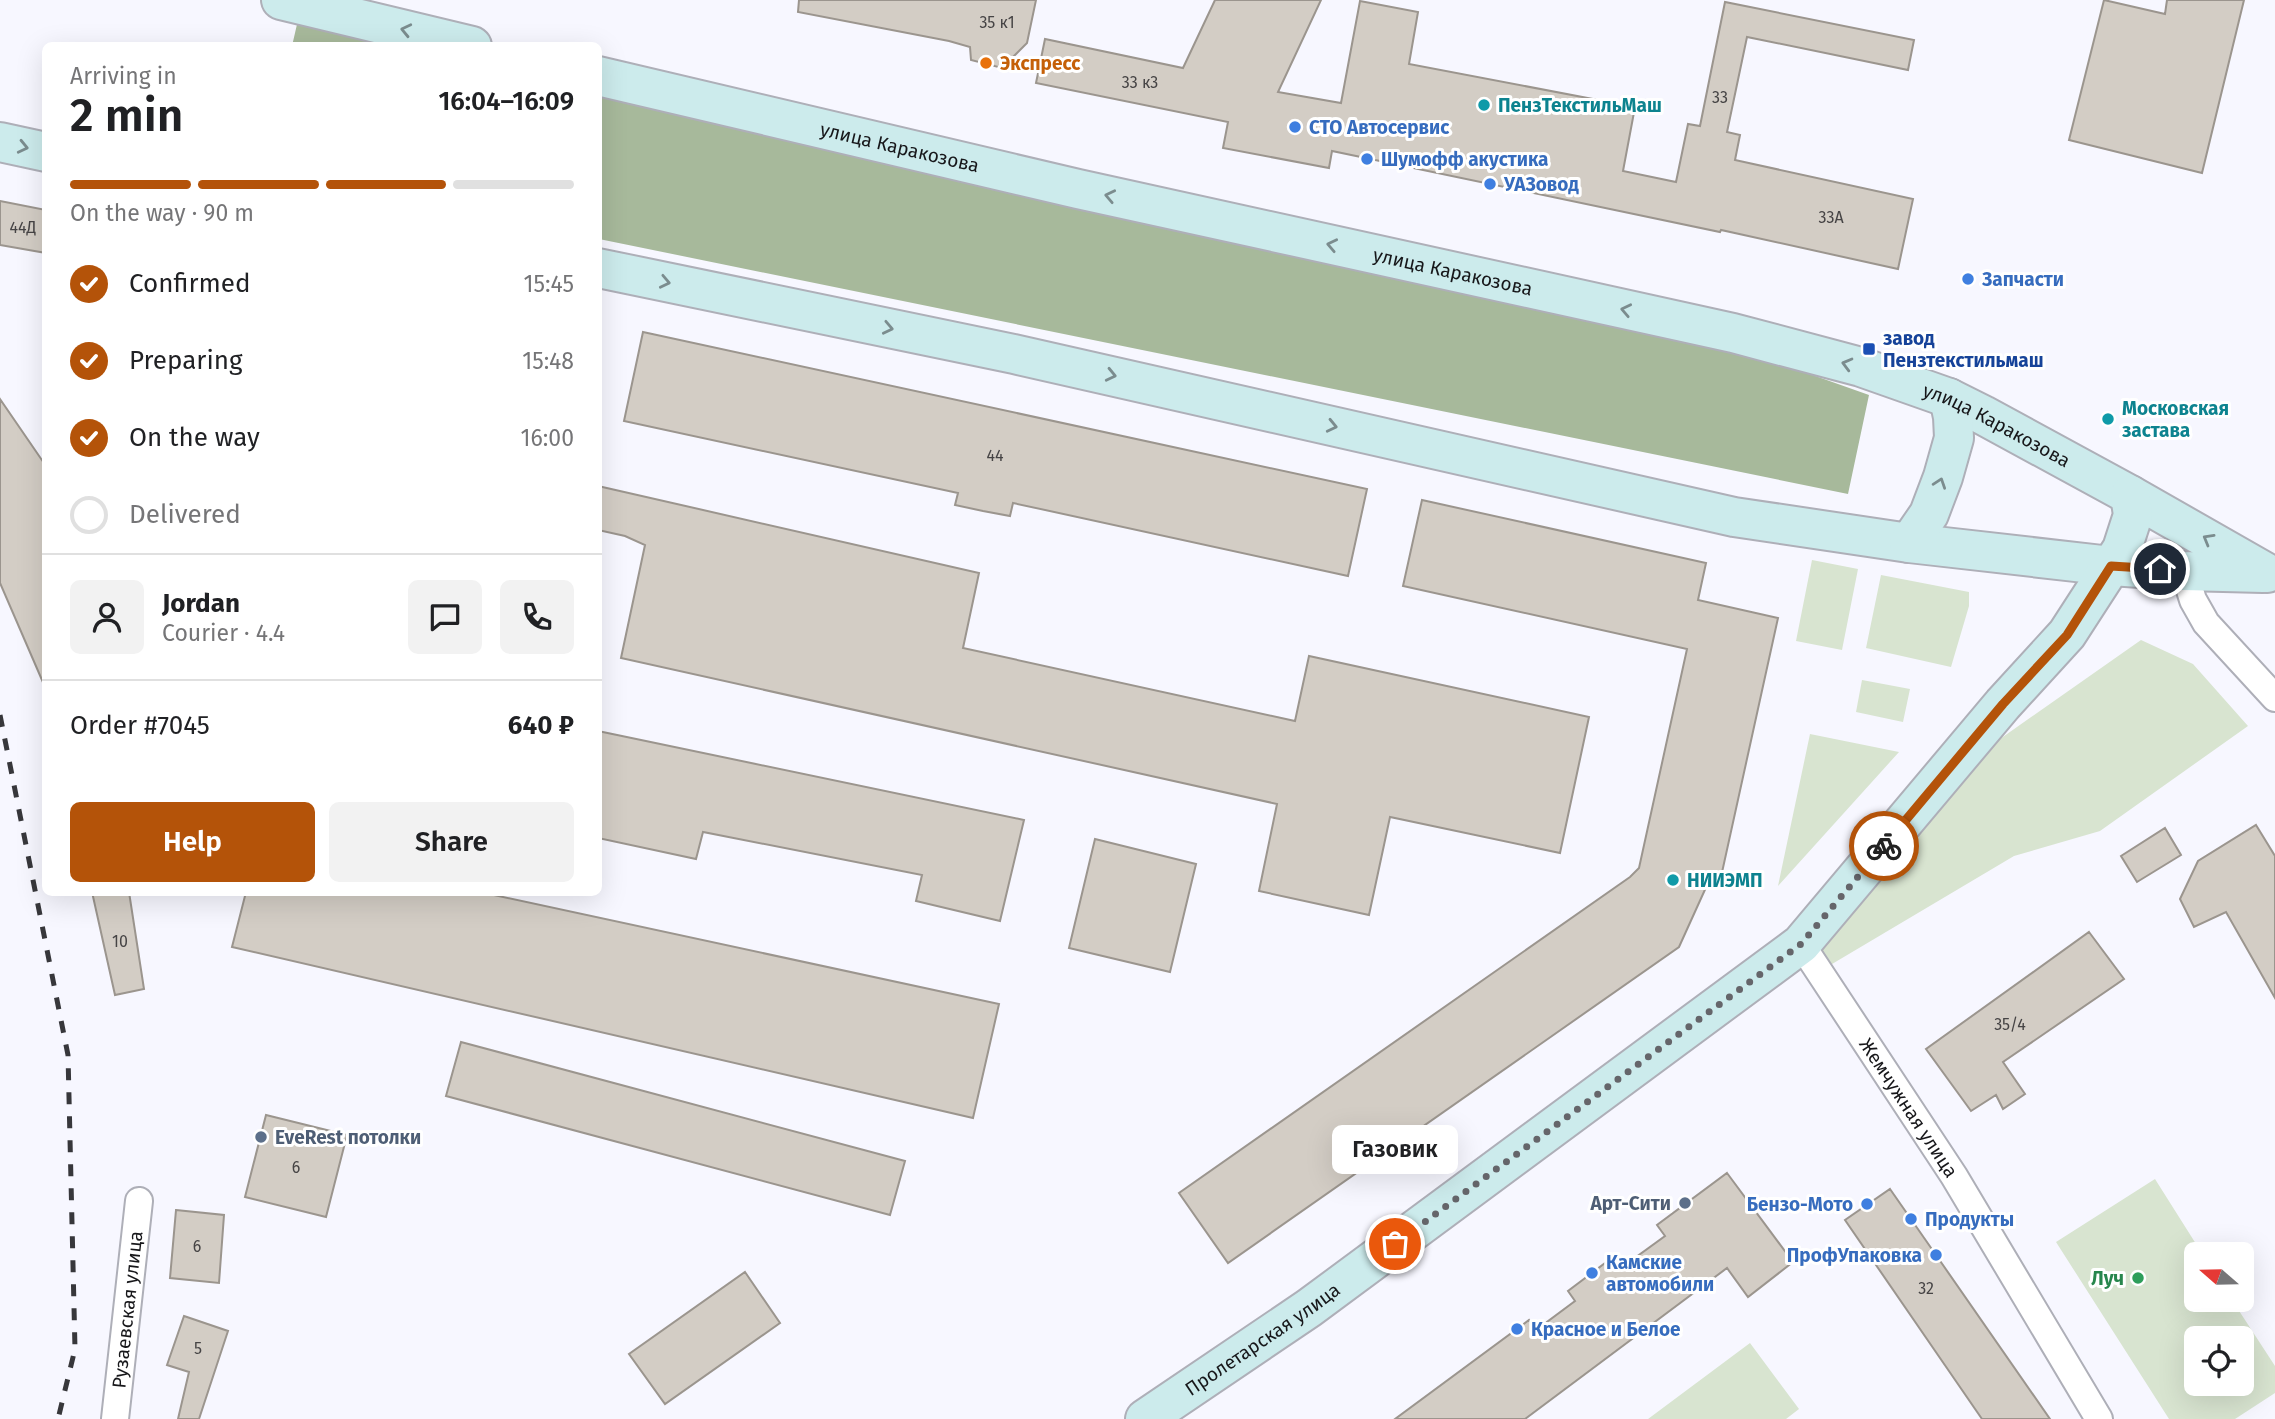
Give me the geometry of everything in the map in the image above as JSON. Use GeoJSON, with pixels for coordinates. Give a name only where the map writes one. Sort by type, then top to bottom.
{"type":"FeatureCollection","features":[{"type":"Feature","properties":{"kind":"main road"},"geometry":{"type":"LineString","coordinates":[[281,0],[455,42]]}},
{"type":"Feature","properties":{"kind":"main road","name":"улица Каракозова"},"geometry":{"type":"LineString","coordinates":[[602,77],[1078,189],[1733,334],[1861,367],[1949,398],[2130,495],[2272,565]]}},
{"type":"Feature","properties":{"kind":"main road"},"geometry":{"type":"LineString","coordinates":[[0,142],[42,151]]}},
{"type":"Feature","properties":{"kind":"main road","name":"улица Каракозова"},"geometry":{"type":"LineString","coordinates":[[602,269],[1014,354],[1734,517],[1909,543],[2111,566],[2184,571],[2272,565]]}},
{"type":"Feature","properties":{"kind":"main road"},"geometry":{"type":"LineString","coordinates":[[1909,543],[1929,514],[1954,438],[1949,398]]}},
{"type":"Feature","properties":{"kind":"main road","name":"Пролетарская улица"},"geometry":{"type":"LineString","coordinates":[[1145,1419],[1308,1308],[1801,944],[2003,704],[2067,635],[2122,549],[2133,515],[2130,495]]}},
{"type":"Feature","properties":{"kind":"street"},"geometry":{"type":"LineString","coordinates":[[2184,571],[2193,600],[2206,623],[2275,698]]}},
{"type":"Feature","properties":{"kind":"street","name":"Жемчужная улица"},"geometry":{"type":"LineString","coordinates":[[1801,944],[1954,1176],[2099,1419]]}},
{"type":"Feature","properties":{"kind":"street","name":"Рузаевская улица"},"geometry":{"type":"LineString","coordinates":[[115,1419],[139,1202]]}},
{"type":"Feature","properties":{"kind":"green space"},"geometry":{"type":"Polygon","coordinates":[[[298,20],[394,42],[293,42],[298,20]]]}},
{"type":"Feature","properties":{"kind":"green space"},"geometry":{"type":"Polygon","coordinates":[[[602,89],[1722,343],[1869,395],[1848,494],[602,240],[602,89]]]}},
{"type":"Feature","properties":{"kind":"green space"},"geometry":{"type":"Polygon","coordinates":[[[1812,560],[1858,569],[1842,650],[1796,641],[1812,560]]]}},
{"type":"Feature","properties":{"kind":"green space"},"geometry":{"type":"Polygon","coordinates":[[[1881,575],[1969,592],[1969,606],[1951,667],[1866,648],[1881,575]]]}},
{"type":"Feature","properties":{"kind":"green space"},"geometry":{"type":"Polygon","coordinates":[[[2141,640],[2193,664],[2248,726],[2100,831],[2014,856],[1827,967],[1818,940],[1990,746],[2141,640]]]}},
{"type":"Feature","properties":{"kind":"green space"},"geometry":{"type":"Polygon","coordinates":[[[1862,680],[1910,689],[1903,722],[1856,712],[1862,680]]]}},
{"type":"Feature","properties":{"kind":"green space"},"geometry":{"type":"Polygon","coordinates":[[[1810,734],[1899,752],[1778,886],[1810,734]]]}},
{"type":"Feature","properties":{"kind":"green space","name":"Луч"},"geometry":{"type":"Polygon","coordinates":[[[2155,1179],[2195,1242],[2184,1242],[2184,1312],[2240,1312],[2249,1326],[2184,1326],[2184,1396],[2254,1396],[2254,1334],[2275,1366],[2275,1393],[2235,1419],[2169,1419],[2056,1242],[2155,1179]]]}},
{"type":"Feature","properties":{"kind":"green space"},"geometry":{"type":"Polygon","coordinates":[[[1750,1343],[1799,1409],[1786,1419],[1648,1419],[1750,1343]]]}},
{"type":"Feature","properties":{"kind":"building"},"geometry":{"type":"Polygon","coordinates":[[[799,0],[1036,0],[1027,43],[1002,68],[971,60],[970,47],[949,41],[798,12],[799,0]]]}},
{"type":"Feature","properties":{"kind":"building"},"geometry":{"type":"Polygon","coordinates":[[[1215,0],[1321,0],[1278,92],[1341,103],[1360,1],[1418,12],[1409,64],[1635,107],[1623,171],[1676,182],[1688,124],[1700,126],[1725,2],[1914,40],[1908,70],[1747,37],[1727,132],[1740,135],[1735,160],[1913,199],[1898,269],[1332,151],[1329,168],[1223,148],[1228,122],[1036,83],[1045,39],[1183,68],[1215,0]]]}},
{"type":"Feature","properties":{"kind":"building"},"geometry":{"type":"Polygon","coordinates":[[[2104,0],[2165,14],[2167,0],[2244,0],[2202,173],[2069,140],[2104,0]]]}},
{"type":"Feature","properties":{"kind":"building"},"geometry":{"type":"Polygon","coordinates":[[[0,201],[42,209],[42,252],[0,245],[0,201]]]}},
{"type":"Feature","properties":{"kind":"building"},"geometry":{"type":"Polygon","coordinates":[[[643,332],[1367,489],[1348,576],[1013,503],[1010,516],[983,511],[955,505],[958,493],[624,421],[643,332]]]}},
{"type":"Feature","properties":{"kind":"building"},"geometry":{"type":"Polygon","coordinates":[[[0,399],[42,460],[42,680],[0,583],[0,399]]]}},
{"type":"Feature","properties":{"kind":"building"},"geometry":{"type":"Polygon","coordinates":[[[602,487],[979,573],[963,648],[1295,721],[1309,656],[1589,717],[1560,853],[1390,817],[1369,915],[1259,891],[1277,804],[621,658],[645,545],[625,536],[602,531],[602,487]]]}},
{"type":"Feature","properties":{"kind":"building","name":"НИИЭМП"},"geometry":{"type":"Polygon","coordinates":[[[1422,500],[1706,563],[1698,600],[1778,618],[1719,886],[1708,883],[1679,947],[1228,1263],[1179,1193],[1630,877],[1639,868],[1687,649],[1403,586],[1422,500]]]}},
{"type":"Feature","properties":{"kind":"building"},"geometry":{"type":"Polygon","coordinates":[[[602,732],[1024,820],[1000,921],[916,901],[922,875],[703,832],[696,859],[602,839],[602,732]]]}},
{"type":"Feature","properties":{"kind":"building"},"geometry":{"type":"Polygon","coordinates":[[[2256,825],[2275,856],[2275,998],[2226,912],[2194,927],[2180,899],[2198,861],[2256,825]]]}},
{"type":"Feature","properties":{"kind":"building"},"geometry":{"type":"Polygon","coordinates":[[[2165,828],[2181,855],[2137,882],[2121,856],[2165,828]]]}},
{"type":"Feature","properties":{"kind":"building"},"geometry":{"type":"Polygon","coordinates":[[[1095,839],[1196,864],[1170,972],[1069,948],[1095,839]]]}},
{"type":"Feature","properties":{"kind":"building"},"geometry":{"type":"Polygon","coordinates":[[[93,896],[130,896],[144,989],[115,995],[93,896]]]}},
{"type":"Feature","properties":{"kind":"building"},"geometry":{"type":"Polygon","coordinates":[[[245,896],[499,896],[999,1004],[973,1118],[232,947],[245,896]]]}},
{"type":"Feature","properties":{"kind":"building"},"geometry":{"type":"Polygon","coordinates":[[[2089,932],[2124,979],[2003,1062],[2025,1094],[2003,1109],[1996,1095],[1971,1111],[1926,1049],[2089,932]]]}},
{"type":"Feature","properties":{"kind":"building"},"geometry":{"type":"Polygon","coordinates":[[[461,1042],[905,1161],[890,1215],[446,1096],[461,1042]]]}},
{"type":"Feature","properties":{"kind":"building"},"geometry":{"type":"Polygon","coordinates":[[[266,1115],[347,1135],[326,1217],[245,1197],[266,1115]]]}},
{"type":"Feature","properties":{"kind":"building"},"geometry":{"type":"Polygon","coordinates":[[[1727,1173],[1793,1262],[1748,1297],[1727,1268],[1525,1419],[1395,1419],[1529,1320],[1536,1330],[1575,1301],[1568,1291],[1617,1254],[1625,1265],[1665,1236],[1657,1225],[1727,1173]]]}},
{"type":"Feature","properties":{"kind":"building"},"geometry":{"type":"Polygon","coordinates":[[[1890,1189],[2050,1419],[1982,1419],[1845,1220],[1890,1189]]]}},
{"type":"Feature","properties":{"kind":"building"},"geometry":{"type":"Polygon","coordinates":[[[176,1210],[224,1215],[219,1283],[170,1278],[176,1210]]]}},
{"type":"Feature","properties":{"kind":"building"},"geometry":{"type":"Polygon","coordinates":[[[745,1272],[780,1323],[665,1404],[629,1354],[745,1272]]]}},
{"type":"Feature","properties":{"kind":"building"},"geometry":{"type":"Polygon","coordinates":[[[184,1316],[228,1331],[199,1419],[178,1419],[189,1372],[167,1365],[184,1316]]]}},
{"type":"Feature","properties":{"kind":"railway"},"geometry":{"type":"LineString","coordinates":[[0,715],[68,1055],[75,1349],[58,1419]]}},
{"type":"Feature","properties":{"kind":"way so far"},"geometry":{"type":"LineString","coordinates":[[1395,1244],[1801,944],[1884,846]]}},
{"type":"Feature","properties":{"kind":"place","name":"Экспресс"},"geometry":{"type":"Point","coordinates":[986,63]}},
{"type":"Feature","properties":{"kind":"place","name":"ПензТекстильМаш"},"geometry":{"type":"Point","coordinates":[1484,105]}},
{"type":"Feature","properties":{"kind":"place","name":"СТО Автосервис"},"geometry":{"type":"Point","coordinates":[1295,127]}},
{"type":"Feature","properties":{"kind":"place","name":"Шумофф акустика"},"geometry":{"type":"Point","coordinates":[1367,159]}},
{"type":"Feature","properties":{"kind":"place","name":"УАЗовод"},"geometry":{"type":"Point","coordinates":[1490,184]}},
{"type":"Feature","properties":{"kind":"place","name":"Запчасти"},"geometry":{"type":"Point","coordinates":[1968,279]}},
{"type":"Feature","properties":{"kind":"place","name":"завод Пензтекстильмаш"},"geometry":{"type":"Point","coordinates":[1869,349]}},
{"type":"Feature","properties":{"kind":"place","name":"Московская застава"},"geometry":{"type":"Point","coordinates":[2108,419]}},
{"type":"Feature","properties":{"kind":"place","name":"НИИЭМП"},"geometry":{"type":"Point","coordinates":[1673,880]}},
{"type":"Feature","properties":{"kind":"place","name":"EveRest потолки"},"geometry":{"type":"Point","coordinates":[261,1137]}},
{"type":"Feature","properties":{"kind":"place","name":"Арт-Сити"},"geometry":{"type":"Point","coordinates":[1685,1203]}},
{"type":"Feature","properties":{"kind":"place","name":"Бензо-Мото"},"geometry":{"type":"Point","coordinates":[1867,1204]}},
{"type":"Feature","properties":{"kind":"place","name":"Продукты"},"geometry":{"type":"Point","coordinates":[1911,1219]}},
{"type":"Feature","properties":{"kind":"place","name":"Газовик"},"geometry":{"type":"Point","coordinates":[1395,1244]}},
{"type":"Feature","properties":{"kind":"place","name":"ПрофУпаковка"},"geometry":{"type":"Point","coordinates":[1936,1255]}},
{"type":"Feature","properties":{"kind":"place","name":"Камские автомобили"},"geometry":{"type":"Point","coordinates":[1592,1273]}},
{"type":"Feature","properties":{"kind":"place","name":"Луч"},"geometry":{"type":"Point","coordinates":[2138,1278]}},
{"type":"Feature","properties":{"kind":"place","name":"Красное и Белое"},"geometry":{"type":"Point","coordinates":[1517,1329]}},
{"type":"Feature","properties":{"kind":"route"},"geometry":{"type":"LineString","coordinates":[[1884,846],[2003,704],[2067,635],[2111,566],[2160,569]]}}]}
